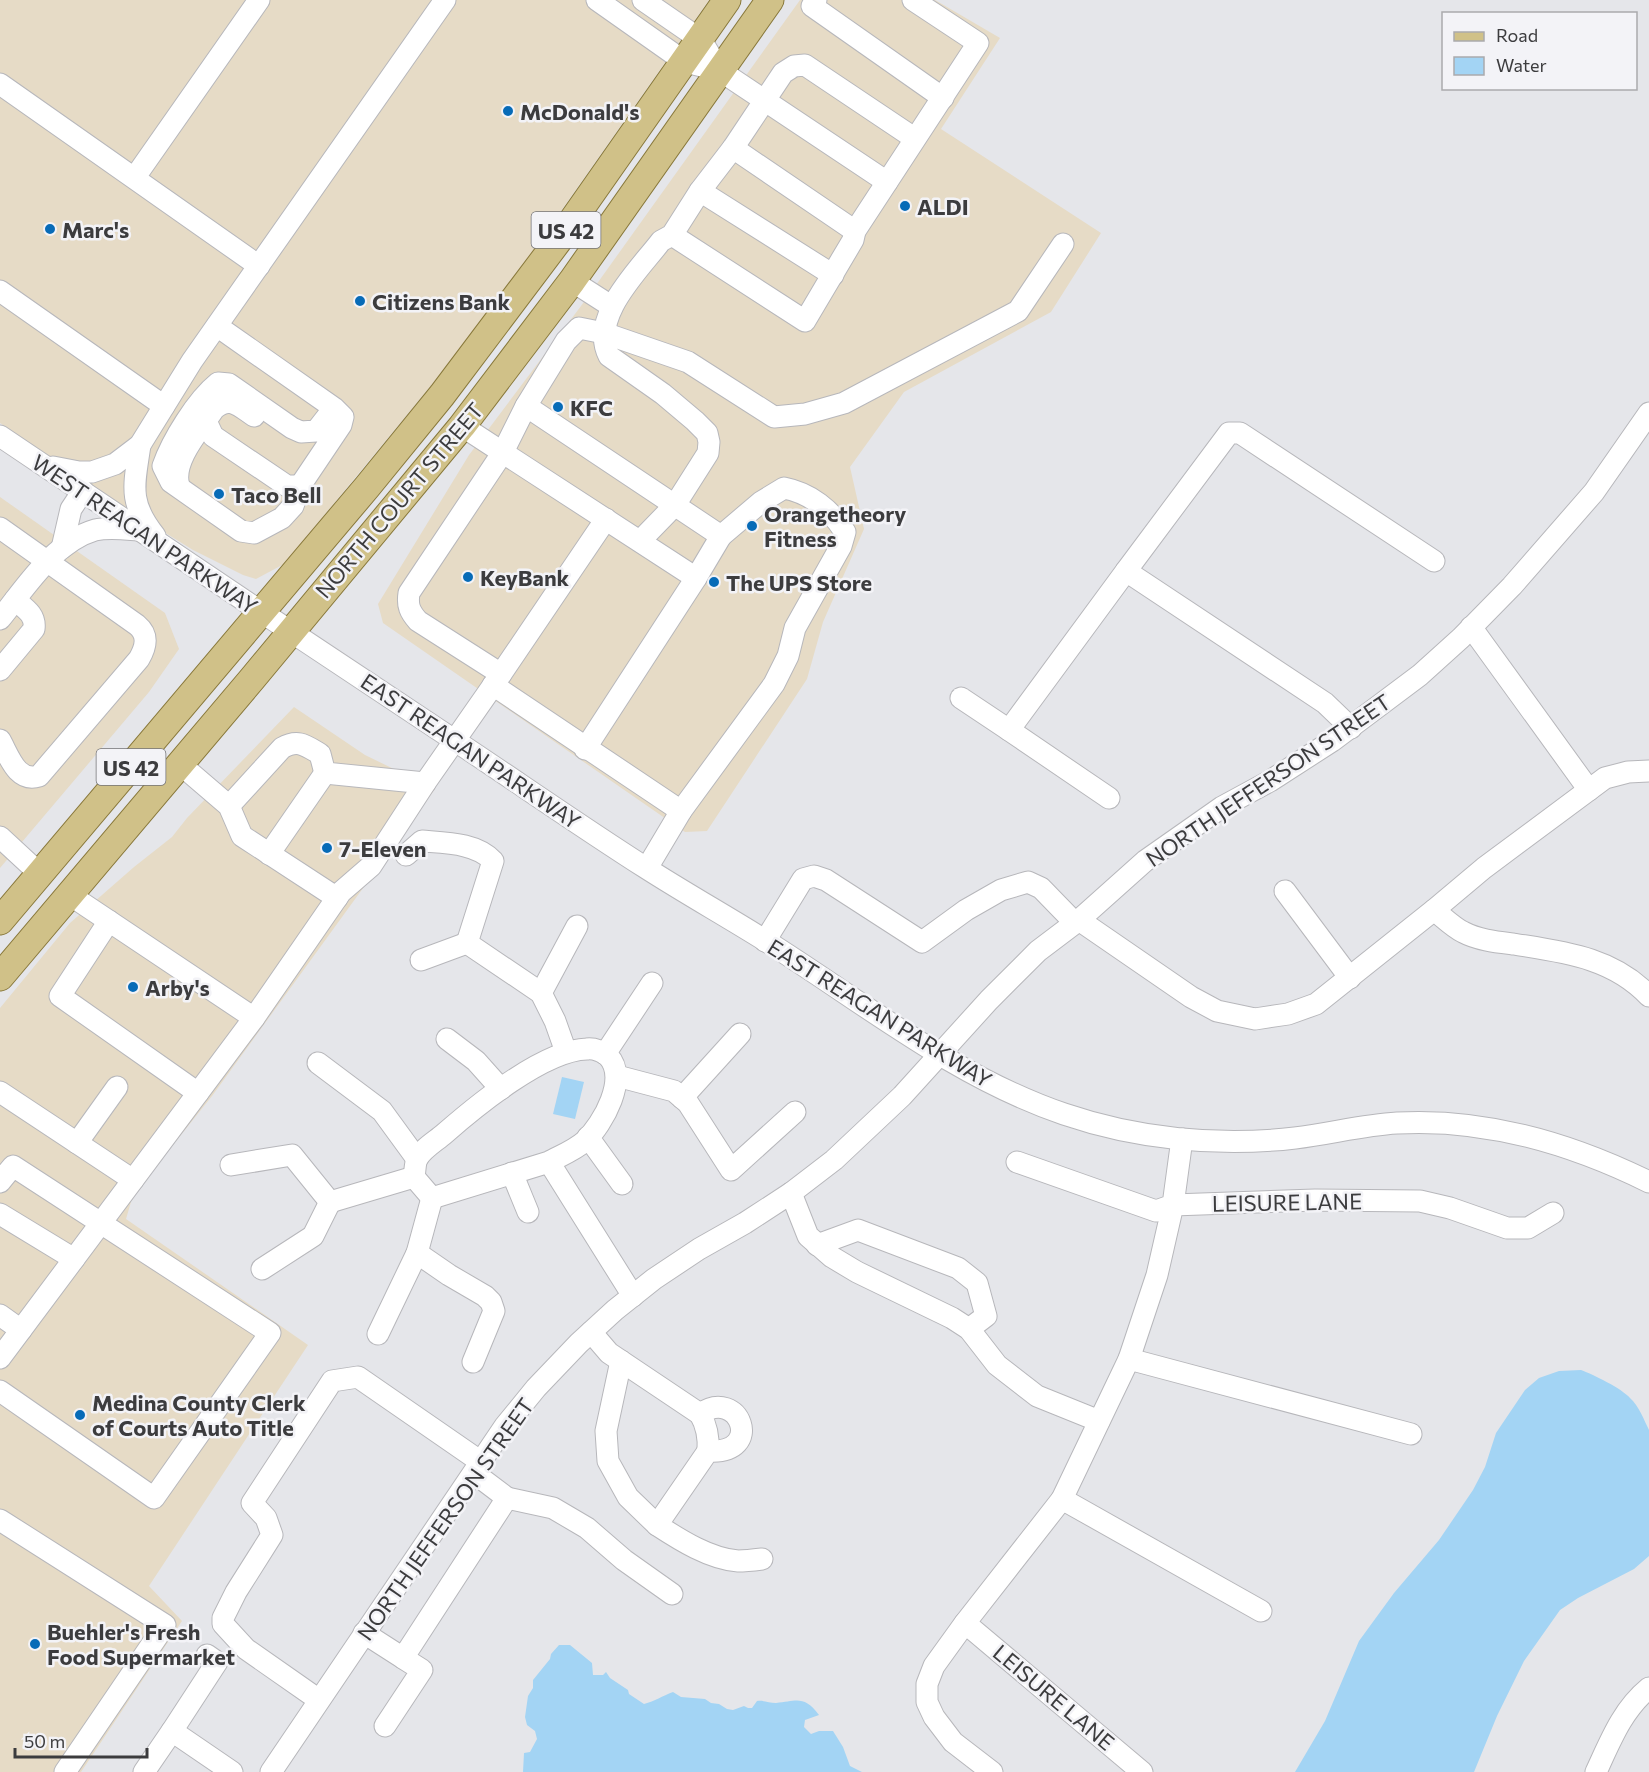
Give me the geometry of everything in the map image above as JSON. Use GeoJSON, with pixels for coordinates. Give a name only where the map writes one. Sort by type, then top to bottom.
{"type":"FeatureCollection","features":[{"type":"Feature","properties":{"kind":"main road","name":"NORTH COURT STREET"},"geometry":{"type":"LineString","coordinates":[[0,921],[442,395],[558,241],[728,0]]}},
{"type":"Feature","properties":{"kind":"main road","name":"NORTH COURT STREET"},"geometry":{"type":"LineString","coordinates":[[0,977],[462,426],[572,281],[770,0]]}},
{"type":"Feature","properties":{"kind":"street"},"geometry":{"type":"LineString","coordinates":[[135,177],[259,0]]}},
{"type":"Feature","properties":{"kind":"street"},"geometry":{"type":"LineString","coordinates":[[43,466],[92,472],[115,464],[140,445],[217,326],[445,0]]}},
{"type":"Feature","properties":{"kind":"street"},"geometry":{"type":"LineString","coordinates":[[597,0],[685,62],[719,70],[886,182]]}},
{"type":"Feature","properties":{"kind":"street"},"geometry":{"type":"LineString","coordinates":[[643,0],[701,40],[719,70]]}},
{"type":"Feature","properties":{"kind":"street"},"geometry":{"type":"LineString","coordinates":[[816,0],[812,6],[943,98]]}},
{"type":"Feature","properties":{"kind":"street"},"geometry":{"type":"LineString","coordinates":[[672,235],[805,321],[853,240],[855,231],[978,43],[913,0]]}},
{"type":"Feature","properties":{"kind":"street"},"geometry":{"type":"LineString","coordinates":[[640,541],[675,505],[708,453],[710,442],[707,433],[663,394],[609,356],[605,348],[604,333],[611,306],[661,241],[672,235],[783,73],[794,66],[805,65],[914,138]]}},
{"type":"Feature","properties":{"kind":"street"},"geometry":{"type":"LineString","coordinates":[[0,84],[259,266]]}},
{"type":"Feature","properties":{"kind":"street"},"geometry":{"type":"LineString","coordinates":[[733,148],[855,231]]}},
{"type":"Feature","properties":{"kind":"street"},"geometry":{"type":"LineString","coordinates":[[700,191],[833,275]]}},
{"type":"Feature","properties":{"kind":"street"},"geometry":{"type":"LineString","coordinates":[[681,811],[585,748],[418,621],[411,613],[407,603],[409,593],[503,453],[526,406],[566,341],[579,328],[604,333],[688,362],[774,417],[805,414],[844,403],[1018,311],[1063,244]]}},
{"type":"Feature","properties":{"kind":"street"},"geometry":{"type":"LineString","coordinates":[[572,281],[611,306]]}},
{"type":"Feature","properties":{"kind":"street"},"geometry":{"type":"LineString","coordinates":[[0,291],[164,406]]}},
{"type":"Feature","properties":{"kind":"street"},"geometry":{"type":"LineString","coordinates":[[217,326],[334,408],[343,417],[341,425],[300,486],[293,506],[282,518],[254,533],[241,531],[171,482],[163,466],[171,445],[209,390],[218,382],[229,384],[292,428],[301,432],[316,431]]}},
{"type":"Feature","properties":{"kind":"street"},"geometry":{"type":"LineString","coordinates":[[179,488],[176,478],[178,465],[209,428],[214,409],[222,402],[237,404],[297,443],[305,442],[334,408]]}},
{"type":"Feature","properties":{"kind":"street"},"geometry":{"type":"LineString","coordinates":[[526,406],[721,536]]}},
{"type":"Feature","properties":{"kind":"street","name":"NORTH JEFFERSON STREET"},"geometry":{"type":"LineString","coordinates":[[271,1772],[505,1426],[536,1388],[591,1332],[633,1296],[699,1249],[791,1193],[834,1160],[874,1125],[989,1000],[1038,951],[1077,921],[1145,861],[1201,820],[1270,781],[1351,728],[1420,675],[1512,586],[1594,492],[1649,413]]}},
{"type":"Feature","properties":{"kind":"street"},"geometry":{"type":"LineString","coordinates":[[462,426],[696,578]]}},
{"type":"Feature","properties":{"kind":"street"},"geometry":{"type":"LineString","coordinates":[[209,428],[287,486],[300,486]]}},
{"type":"Feature","properties":{"kind":"street"},"geometry":{"type":"LineString","coordinates":[[1009,729],[1229,434],[1240,433],[1434,561]]}},
{"type":"Feature","properties":{"kind":"street","name":"WEST REAGAN PARKWAY"},"geometry":{"type":"LineString","coordinates":[[0,436],[290,632]]}},
{"type":"Feature","properties":{"kind":"street"},"geometry":{"type":"LineString","coordinates":[[140,445],[134,478],[136,504],[145,523],[163,546]]}},
{"type":"Feature","properties":{"kind":"street"},"geometry":{"type":"LineString","coordinates":[[585,748],[721,536],[761,502],[784,488],[799,491],[824,507],[837,520],[845,532],[841,546],[795,628],[788,656],[774,684],[681,811],[647,868]]}},
{"type":"Feature","properties":{"kind":"street"},"geometry":{"type":"LineString","coordinates":[[55,554],[71,509],[83,491]]}},
{"type":"Feature","properties":{"kind":"street"},"geometry":{"type":"LineString","coordinates":[[0,1358],[254,1018],[337,898],[371,866],[425,783],[456,741],[606,519]]}},
{"type":"Feature","properties":{"kind":"street"},"geometry":{"type":"LineString","coordinates":[[0,528],[55,554],[141,629],[146,640],[139,659],[39,776],[29,778],[19,772],[0,740]]}},
{"type":"Feature","properties":{"kind":"street"},"geometry":{"type":"LineString","coordinates":[[0,619],[55,554],[97,530],[138,530]]}},
{"type":"Feature","properties":{"kind":"street"},"geometry":{"type":"LineString","coordinates":[[1126,572],[1325,703],[1351,728]]}},
{"type":"Feature","properties":{"kind":"street"},"geometry":{"type":"LineString","coordinates":[[0,670],[34,629],[33,615],[15,600]]}},
{"type":"Feature","properties":{"kind":"street"},"geometry":{"type":"LineString","coordinates":[[1477,622],[1589,790]]}},
{"type":"Feature","properties":{"kind":"street","name":"EAST REAGAN PARKWAY"},"geometry":{"type":"LineString","coordinates":[[290,632],[647,868],[765,941],[939,1054],[1023,1099],[1113,1128],[1182,1138],[1236,1141],[1274,1140],[1349,1127],[1398,1123],[1439,1122],[1488,1127],[1558,1143],[1614,1165],[1649,1182]]}},
{"type":"Feature","properties":{"kind":"street"},"geometry":{"type":"LineString","coordinates":[[961,698],[1109,798]]}},
{"type":"Feature","properties":{"kind":"street"},"geometry":{"type":"LineString","coordinates":[[229,806],[282,748],[292,742],[305,745],[320,754],[326,773]]}},
{"type":"Feature","properties":{"kind":"street"},"geometry":{"type":"LineString","coordinates":[[180,764],[229,806],[242,836],[337,898]]}},
{"type":"Feature","properties":{"kind":"street"},"geometry":{"type":"LineString","coordinates":[[765,941],[803,879],[814,876],[826,880],[922,942],[966,910],[1001,890],[1028,882],[1041,888],[1077,921],[1181,991],[1217,1011],[1255,1019],[1288,1014],[1316,1004],[1484,868],[1605,778],[1628,772],[1649,771]]}},
{"type":"Feature","properties":{"kind":"street"},"geometry":{"type":"LineString","coordinates":[[326,773],[425,783]]}},
{"type":"Feature","properties":{"kind":"street"},"geometry":{"type":"LineString","coordinates":[[269,854],[326,773]]}},
{"type":"Feature","properties":{"kind":"street"},"geometry":{"type":"LineString","coordinates":[[0,837],[40,874]]}},
{"type":"Feature","properties":{"kind":"street"},"geometry":{"type":"LineString","coordinates":[[406,855],[422,841],[453,843],[486,853],[493,861],[467,943]]}},
{"type":"Feature","properties":{"kind":"street"},"geometry":{"type":"LineString","coordinates":[[1285,891],[1350,978]]}},
{"type":"Feature","properties":{"kind":"street"},"geometry":{"type":"LineString","coordinates":[[70,895],[254,1018]]}},
{"type":"Feature","properties":{"kind":"street"},"geometry":{"type":"LineString","coordinates":[[1434,910],[1463,932],[1491,941],[1570,953],[1615,969],[1635,981],[1649,996]]}},
{"type":"Feature","properties":{"kind":"street"},"geometry":{"type":"LineString","coordinates":[[109,921],[60,996],[198,1093]]}},
{"type":"Feature","properties":{"kind":"street"},"geometry":{"type":"LineString","coordinates":[[541,993],[577,926]]}},
{"type":"Feature","properties":{"kind":"street"},"geometry":{"type":"LineString","coordinates":[[421,960],[467,943]]}},
{"type":"Feature","properties":{"kind":"street"},"geometry":{"type":"LineString","coordinates":[[467,943],[541,993],[555,1021],[566,1052]]}},
{"type":"Feature","properties":{"kind":"street"},"geometry":{"type":"LineString","coordinates":[[606,1054],[652,984]]}},
{"type":"Feature","properties":{"kind":"street"},"geometry":{"type":"LineString","coordinates":[[682,1098],[740,1034]]}},
{"type":"Feature","properties":{"kind":"street"},"geometry":{"type":"LineString","coordinates":[[447,1039],[476,1061],[501,1089]]}},
{"type":"Feature","properties":{"kind":"street"},"geometry":{"type":"LineString","coordinates":[[262,1269],[313,1236],[330,1202],[416,1168],[481,1102],[519,1076],[566,1052],[589,1048],[606,1054],[614,1063],[617,1076],[614,1093],[603,1118],[584,1142],[549,1162],[432,1198]]}},
{"type":"Feature","properties":{"kind":"street"},"geometry":{"type":"LineString","coordinates":[[318,1063],[382,1111],[432,1198],[417,1253],[378,1334]]}},
{"type":"Feature","properties":{"kind":"street"},"geometry":{"type":"LineString","coordinates":[[617,1076],[674,1091],[688,1103],[731,1170],[795,1112]]}},
{"type":"Feature","properties":{"kind":"street"},"geometry":{"type":"LineString","coordinates":[[77,1143],[117,1087]]}},
{"type":"Feature","properties":{"kind":"street"},"geometry":{"type":"LineString","coordinates":[[0,1092],[133,1180]]}},
{"type":"Feature","properties":{"kind":"street"},"geometry":{"type":"LineString","coordinates":[[588,1137],[622,1184]]}},
{"type":"Feature","properties":{"kind":"street"},"geometry":{"type":"LineString","coordinates":[[992,1772],[953,1742],[934,1717],[927,1702],[927,1684],[934,1666],[1062,1499],[1129,1359],[1157,1275],[1173,1205],[1182,1138]]}},
{"type":"Feature","properties":{"kind":"street"},"geometry":{"type":"LineString","coordinates":[[231,1165],[292,1155],[330,1202]]}},
{"type":"Feature","properties":{"kind":"street"},"geometry":{"type":"LineString","coordinates":[[549,1162],[633,1296]]}},
{"type":"Feature","properties":{"kind":"street","name":"LEISURE LANE"},"geometry":{"type":"LineString","coordinates":[[1017,1162],[1156,1211],[1173,1205],[1316,1200],[1420,1201],[1450,1208],[1507,1228],[1528,1228],[1553,1213]]}},
{"type":"Feature","properties":{"kind":"street"},"geometry":{"type":"LineString","coordinates":[[0,1182],[13,1166],[270,1333],[154,1498],[0,1391]]}},
{"type":"Feature","properties":{"kind":"street"},"geometry":{"type":"LineString","coordinates":[[512,1173],[528,1212]]}},
{"type":"Feature","properties":{"kind":"street"},"geometry":{"type":"LineString","coordinates":[[791,1193],[808,1236],[832,1257],[857,1272],[934,1308],[969,1329],[997,1365],[1037,1396],[1099,1421]]}},
{"type":"Feature","properties":{"kind":"street"},"geometry":{"type":"LineString","coordinates":[[0,1214],[74,1259]]}},
{"type":"Feature","properties":{"kind":"street"},"geometry":{"type":"LineString","coordinates":[[817,1245],[858,1230],[958,1268],[977,1283],[986,1316],[969,1329]]}},
{"type":"Feature","properties":{"kind":"street"},"geometry":{"type":"LineString","coordinates":[[417,1253],[491,1302],[494,1311],[474,1362]]}},
{"type":"Feature","properties":{"kind":"street"},"geometry":{"type":"LineString","coordinates":[[0,1315],[21,1330]]}},
{"type":"Feature","properties":{"kind":"street"},"geometry":{"type":"LineString","coordinates":[[591,1332],[609,1353],[700,1414],[706,1424],[709,1439],[708,1451],[657,1526]]}},
{"type":"Feature","properties":{"kind":"street"},"geometry":{"type":"LineString","coordinates":[[1129,1359],[1411,1434]]}},
{"type":"Feature","properties":{"kind":"street"},"geometry":{"type":"LineString","coordinates":[[621,1361],[606,1431],[608,1461],[628,1497],[657,1526],[684,1542],[737,1561],[762,1559]]}},
{"type":"Feature","properties":{"kind":"street"},"geometry":{"type":"LineString","coordinates":[[319,1700],[246,1649],[224,1624],[223,1618],[236,1592],[272,1535],[266,1518],[252,1503],[333,1381],[358,1377],[477,1468],[507,1498],[553,1508],[587,1528],[624,1560],[672,1594]]}},
{"type":"Feature","properties":{"kind":"street"},"geometry":{"type":"LineString","coordinates":[[700,1414],[709,1407],[723,1407],[734,1413],[741,1424],[741,1437],[732,1448],[720,1452],[708,1451]]}},
{"type":"Feature","properties":{"kind":"street"},"geometry":{"type":"LineString","coordinates":[[403,1658],[507,1498]]}},
{"type":"Feature","properties":{"kind":"street"},"geometry":{"type":"LineString","coordinates":[[1062,1499],[1262,1611]]}},
{"type":"Feature","properties":{"kind":"street"},"geometry":{"type":"LineString","coordinates":[[0,1520],[165,1625],[65,1772]]}},
{"type":"Feature","properties":{"kind":"street","name":"LEISURE LANE"},"geometry":{"type":"LineString","coordinates":[[966,1623],[1142,1772]]}},
{"type":"Feature","properties":{"kind":"street"},"geometry":{"type":"LineString","coordinates":[[364,1633],[422,1670],[385,1726]]}},
{"type":"Feature","properties":{"kind":"street"},"geometry":{"type":"LineString","coordinates":[[144,1772],[217,1662],[207,1655]]}},
{"type":"Feature","properties":{"kind":"street"},"geometry":{"type":"LineString","coordinates":[[1596,1772],[1612,1735],[1625,1714],[1649,1688]]}},
{"type":"Feature","properties":{"kind":"street"},"geometry":{"type":"LineString","coordinates":[[172,1731],[232,1772]]}},
{"type":"Feature","properties":{"kind":"shaded area"},"geometry":{"type":"Polygon","coordinates":[[[0,0],[709,0],[481,325],[284,564],[256,579],[243,575],[193,550],[133,513],[0,423],[0,0]]]}},
{"type":"Feature","properties":{"kind":"shaded area"},"geometry":{"type":"Polygon","coordinates":[[[800,0],[935,0],[1000,38],[941,129],[1101,233],[1051,312],[904,392],[850,467],[864,529],[823,622],[807,679],[707,831],[685,832],[383,623],[378,604],[469,455],[581,306],[800,0]]]}},
{"type":"Feature","properties":{"kind":"shaded area"},"geometry":{"type":"Polygon","coordinates":[[[0,497],[165,613],[179,649],[149,692],[0,868],[0,497]]]}},
{"type":"Feature","properties":{"kind":"shaded area"},"geometry":{"type":"Polygon","coordinates":[[[294,707],[365,755],[435,789],[212,1096],[133,1195],[126,1219],[308,1345],[149,1586],[182,1621],[81,1772],[0,1772],[0,1008],[70,923],[172,837],[187,818],[294,707]]]}},
{"type":"Feature","properties":{"kind":"water"},"geometry":{"type":"Polygon","coordinates":[[[562,1077],[584,1082],[575,1119],[553,1114],[562,1077]]]}},
{"type":"Feature","properties":{"kind":"water"},"geometry":{"type":"Polygon","coordinates":[[[1581,1370],[1626,1394],[1636,1405],[1649,1430],[1649,1556],[1634,1569],[1560,1610],[1524,1661],[1497,1716],[1474,1772],[1295,1772],[1325,1721],[1359,1641],[1394,1593],[1439,1540],[1473,1490],[1485,1467],[1496,1433],[1525,1390],[1539,1378],[1559,1371],[1581,1370]]]}},
{"type":"Feature","properties":{"kind":"water"},"geometry":{"type":"Polygon","coordinates":[[[559,1645],[570,1645],[592,1663],[593,1675],[603,1675],[606,1672],[610,1678],[628,1690],[629,1694],[644,1704],[673,1692],[681,1697],[705,1699],[733,1710],[744,1706],[752,1708],[757,1701],[776,1703],[800,1701],[809,1704],[819,1715],[805,1720],[804,1727],[811,1734],[819,1731],[833,1731],[843,1747],[850,1766],[862,1772],[523,1772],[524,1753],[530,1752],[537,1739],[535,1731],[527,1725],[525,1717],[528,1696],[533,1688],[533,1680],[559,1645]]]}},
{"type":"Feature","properties":{"kind":"place","name":"McDonald's"},"geometry":{"type":"Point","coordinates":[508,111]}},
{"type":"Feature","properties":{"kind":"place","name":"ALDI"},"geometry":{"type":"Point","coordinates":[905,206]}},
{"type":"Feature","properties":{"kind":"place","name":"Marc's"},"geometry":{"type":"Point","coordinates":[50,229]}},
{"type":"Feature","properties":{"kind":"place","name":"Citizens Bank"},"geometry":{"type":"Point","coordinates":[360,301]}},
{"type":"Feature","properties":{"kind":"place","name":"KFC"},"geometry":{"type":"Point","coordinates":[558,407]}},
{"type":"Feature","properties":{"kind":"place","name":"Taco Bell"},"geometry":{"type":"Point","coordinates":[219,494]}},
{"type":"Feature","properties":{"kind":"place","name":"Orangetheory Fitness"},"geometry":{"type":"Point","coordinates":[752,526]}},
{"type":"Feature","properties":{"kind":"place","name":"KeyBank"},"geometry":{"type":"Point","coordinates":[468,577]}},
{"type":"Feature","properties":{"kind":"place","name":"The UPS Store"},"geometry":{"type":"Point","coordinates":[714,582]}},
{"type":"Feature","properties":{"kind":"place","name":"7-Eleven"},"geometry":{"type":"Point","coordinates":[327,848]}},
{"type":"Feature","properties":{"kind":"place","name":"Arby's"},"geometry":{"type":"Point","coordinates":[133,987]}},
{"type":"Feature","properties":{"kind":"place","name":"Medina County Clerk of Courts Auto Title"},"geometry":{"type":"Point","coordinates":[80,1415]}},
{"type":"Feature","properties":{"kind":"place","name":"Buehler's Fresh Food Supermarket"},"geometry":{"type":"Point","coordinates":[35,1644]}}]}
